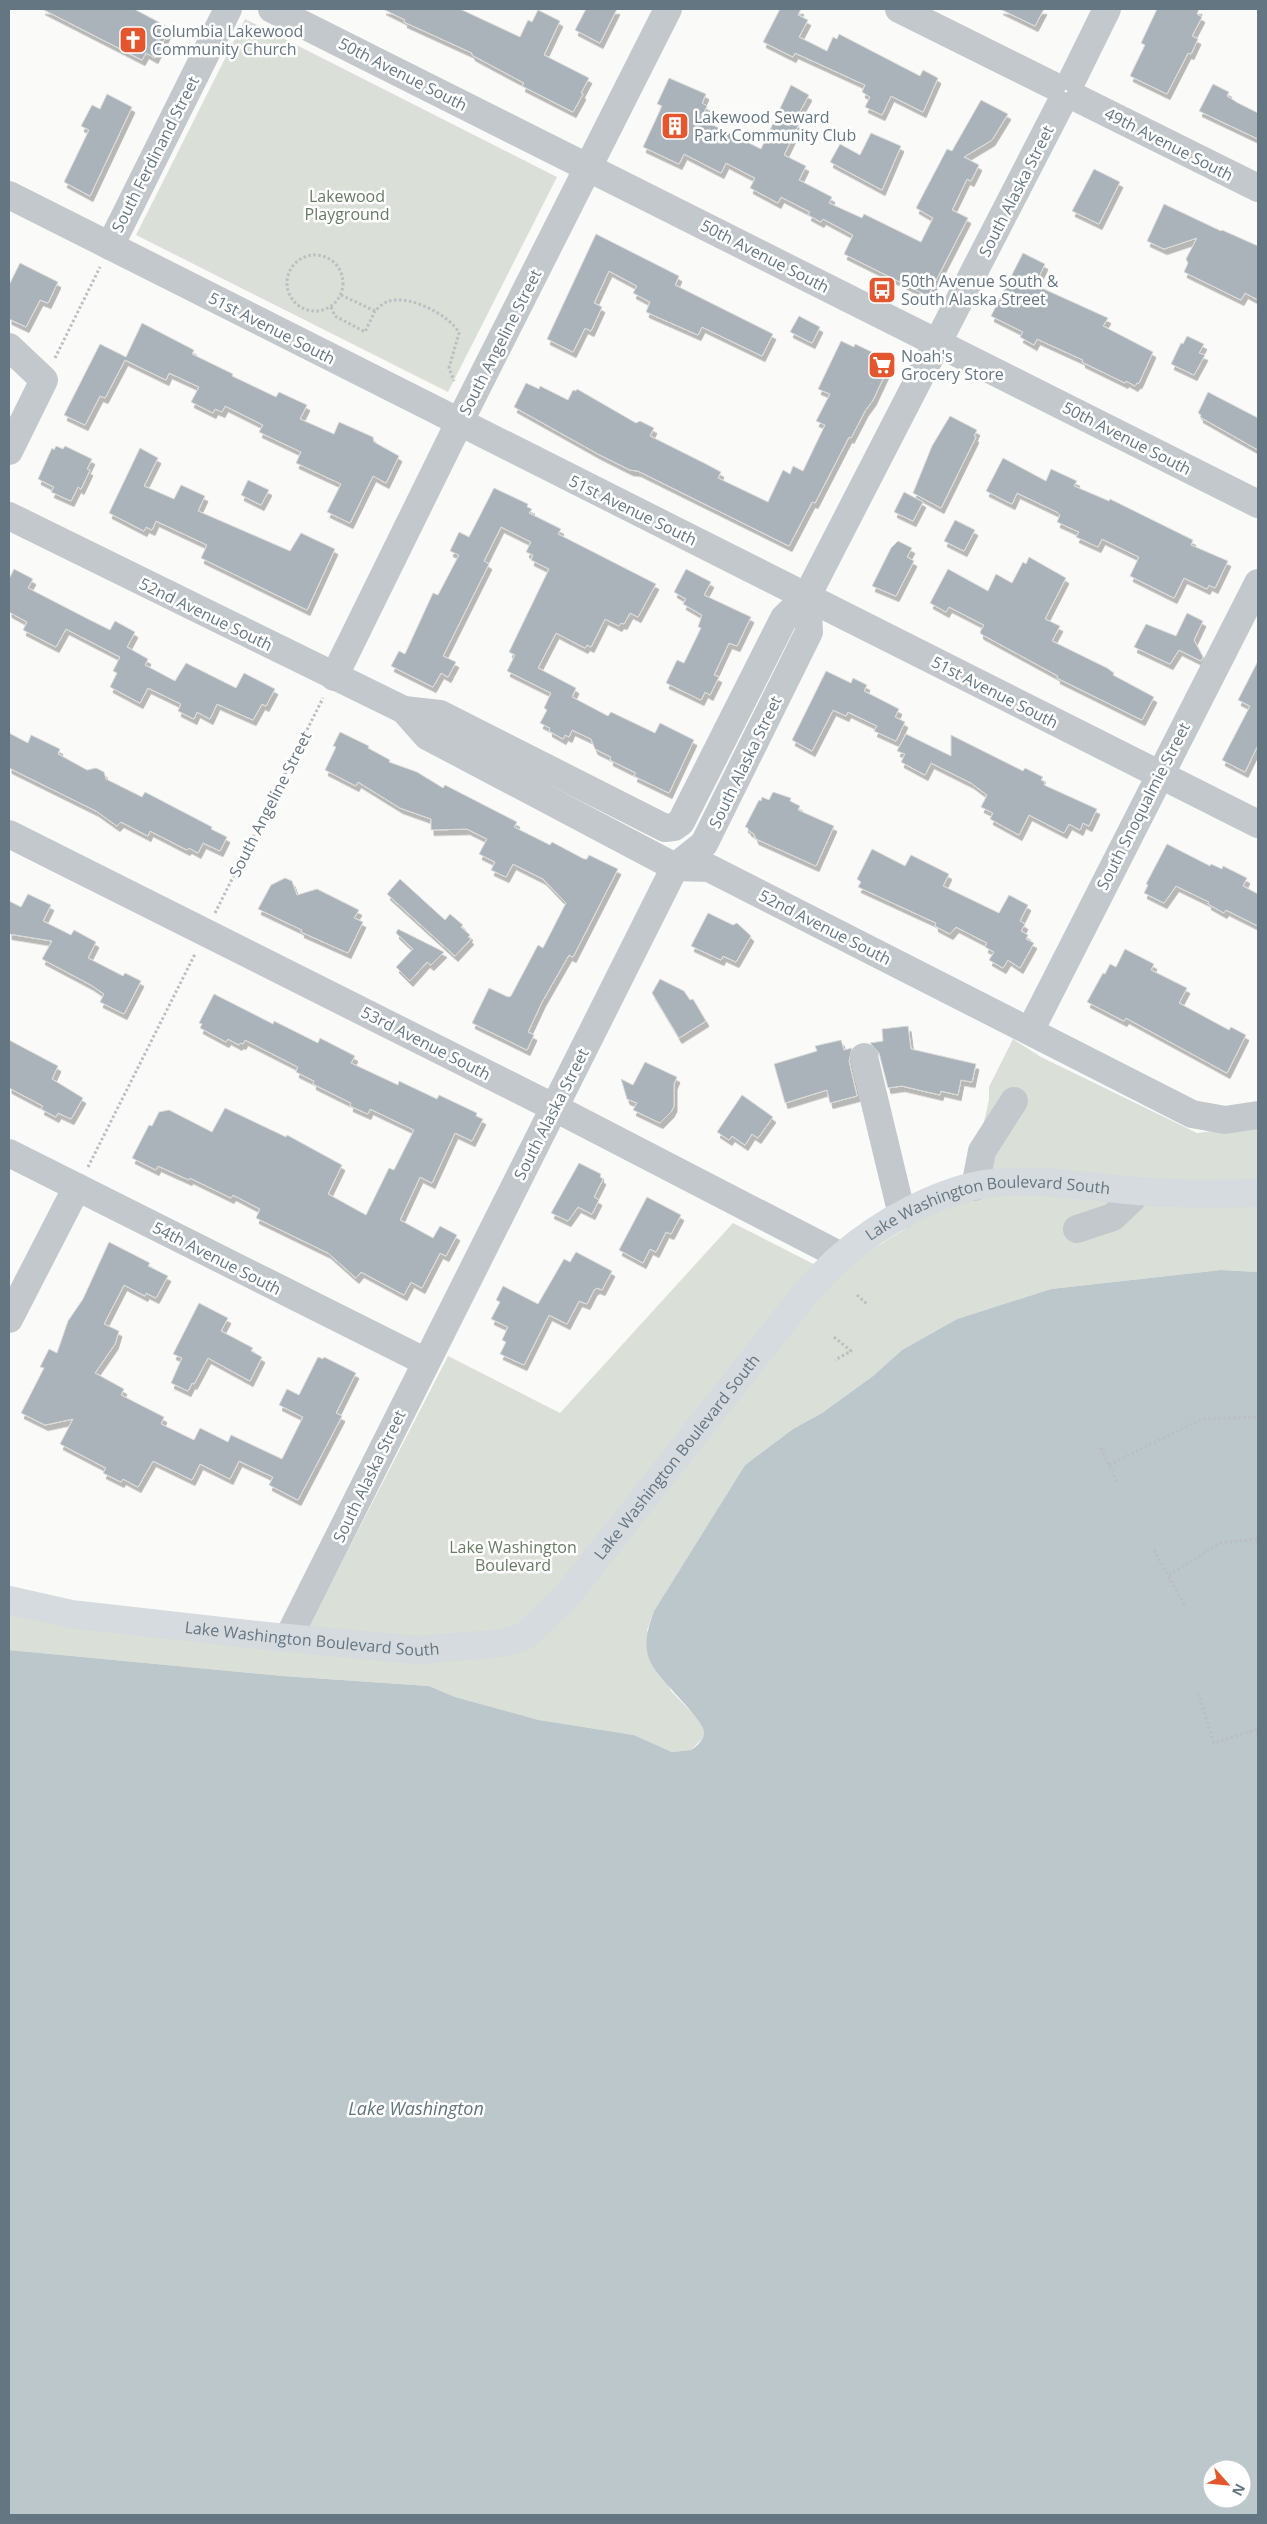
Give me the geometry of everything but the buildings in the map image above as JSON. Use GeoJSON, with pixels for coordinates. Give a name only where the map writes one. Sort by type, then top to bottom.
{"type":"FeatureCollection","features":[{"type":"Feature","properties":{"kind":"main road","name":"Lake Washington Boulevard South"},"geometry":{"type":"LineString","coordinates":[[9,1600],[71,1614],[418,1650],[453,1649],[504,1643],[524,1636],[566,1597],[805,1294],[841,1256],[902,1215],[950,1194],[992,1183],[1041,1182],[1139,1192],[1258,1193]]}},
{"type":"Feature","properties":{"kind":"street","name":"South Ferdinand Street"},"geometry":{"type":"LineString","coordinates":[[106,255],[228,9]]}},
{"type":"Feature","properties":{"kind":"street","name":"50th Avenue South"},"geometry":{"type":"LineString","coordinates":[[272,9],[1258,504]]}},
{"type":"Feature","properties":{"kind":"street","name":"South Angeline Street"},"geometry":{"type":"LineString","coordinates":[[329,686],[459,423],[668,9]]}},
{"type":"Feature","properties":{"kind":"street","name":"49th Avenue South"},"geometry":{"type":"LineString","coordinates":[[899,9],[1258,188]]}},
{"type":"Feature","properties":{"kind":"street","name":"South Alaska Street"},"geometry":{"type":"LineString","coordinates":[[665,828],[674,827],[681,822],[784,618],[807,596],[1107,9]]}},
{"type":"Feature","properties":{"kind":"street","name":"51st Avenue South"},"geometry":{"type":"LineString","coordinates":[[9,195],[106,255],[459,423],[1258,824]]}},
{"type":"Feature","properties":{"kind":"street"},"geometry":{"type":"LineString","coordinates":[[9,347],[49,371],[9,451]]}},
{"type":"Feature","properties":{"kind":"street","name":"52nd Avenue South"},"geometry":{"type":"LineString","coordinates":[[9,516],[329,686],[404,710],[440,714],[665,828]]}},
{"type":"Feature","properties":{"kind":"street","name":"South Snoqualmie Street"},"geometry":{"type":"LineString","coordinates":[[1030,1031],[1158,775],[1258,583]]}},
{"type":"Feature","properties":{"kind":"street","name":"South Alaska Street"},"geometry":{"type":"LineString","coordinates":[[288,1638],[675,867],[704,844],[809,632],[807,596]]}},
{"type":"Feature","properties":{"kind":"street","name":"52nd Avenue South"},"geometry":{"type":"LineString","coordinates":[[404,710],[427,736],[675,867],[709,868],[1192,1114],[1225,1120],[1258,1115]]}},
{"type":"Feature","properties":{"kind":"street","name":"53rd Avenue South"},"geometry":{"type":"LineString","coordinates":[[9,834],[555,1108],[841,1256]]}},
{"type":"Feature","properties":{"kind":"street"},"geometry":{"type":"LineString","coordinates":[[864,1057],[902,1215]]}},
{"type":"Feature","properties":{"kind":"street"},"geometry":{"type":"LineString","coordinates":[[975,1187],[982,1151],[1014,1101]]}},
{"type":"Feature","properties":{"kind":"street","name":"54th Avenue South"},"geometry":{"type":"LineString","coordinates":[[9,1152],[82,1178],[426,1362]]}},
{"type":"Feature","properties":{"kind":"street"},"geometry":{"type":"LineString","coordinates":[[9,1319],[82,1178]]}},
{"type":"Feature","properties":{"kind":"street"},"geometry":{"type":"LineString","coordinates":[[1077,1229],[1113,1217],[1139,1192]]}},
{"type":"Feature","properties":{"kind":"path"},"geometry":{"type":"LineString","coordinates":[[314,254],[331,260],[342,274],[344,282],[340,295],[331,306],[322,310],[312,311],[295,303],[287,286],[292,267],[306,256],[314,254]]}},
{"type":"Feature","properties":{"kind":"path"},"geometry":{"type":"LineString","coordinates":[[49,371],[106,255]]}},
{"type":"Feature","properties":{"kind":"path"},"geometry":{"type":"LineString","coordinates":[[340,295],[375,311]]}},
{"type":"Feature","properties":{"kind":"path"},"geometry":{"type":"LineString","coordinates":[[331,306],[336,316],[365,332],[375,311],[387,302],[402,300],[419,304],[454,323],[459,333],[449,368],[453,380],[458,384]]}},
{"type":"Feature","properties":{"kind":"path","name":"South Angeline Street"},"geometry":{"type":"LineString","coordinates":[[215,914],[329,686]]}},
{"type":"Feature","properties":{"kind":"path"},"geometry":{"type":"LineString","coordinates":[[82,1178],[198,949]]}},
{"type":"Feature","properties":{"kind":"path"},"geometry":{"type":"LineString","coordinates":[[857,1295],[867,1304]]}},
{"type":"Feature","properties":{"kind":"path"},"geometry":{"type":"LineString","coordinates":[[834,1337],[851,1352],[835,1360]]}},
{"type":"Feature","properties":{"kind":"path"},"geometry":{"type":"LineString","coordinates":[[1109,1465],[1202,1418],[1258,1417]]}},
{"type":"Feature","properties":{"kind":"path"},"geometry":{"type":"LineString","coordinates":[[1101,1448],[1117,1482]]}},
{"type":"Feature","properties":{"kind":"path"},"geometry":{"type":"LineString","coordinates":[[1169,1575],[1220,1543],[1258,1539]]}},
{"type":"Feature","properties":{"kind":"path"},"geometry":{"type":"LineString","coordinates":[[1154,1550],[1185,1606]]}},
{"type":"Feature","properties":{"kind":"path"},"geometry":{"type":"LineString","coordinates":[[1198,1693],[1214,1743],[1258,1729]]}},
{"type":"Feature","properties":{"kind":"green space","name":"Lakewood Playground"},"geometry":{"type":"Polygon","coordinates":[[[245,19],[557,177],[448,392],[136,235],[245,19]]]}},
{"type":"Feature","properties":{"kind":"green space","name":"Lake Washington Boulevard"},"geometry":{"type":"Polygon","coordinates":[[[1013,1039],[1041,1057],[1197,1133],[1258,1125],[1258,1272],[1221,1270],[1051,1289],[957,1319],[902,1350],[873,1376],[822,1413],[793,1429],[745,1465],[654,1611],[647,1630],[671,1691],[701,1722],[705,1731],[702,1739],[691,1750],[672,1752],[634,1735],[539,1720],[455,1697],[429,1686],[283,1676],[9,1650],[9,1610],[298,1647],[448,1356],[560,1413],[733,1223],[837,1276],[849,1264],[924,1217],[973,1170],[989,1100],[989,1087],[1013,1039]]]}},
{"type":"Feature","properties":{"kind":"water","name":"Lake Washington"},"geometry":{"type":"Polygon","coordinates":[[[1221,1270],[1258,1272],[1258,2515],[9,2515],[9,1650],[283,1676],[429,1686],[455,1697],[539,1720],[634,1735],[672,1752],[691,1750],[703,1738],[704,1732],[702,1727],[656,1670],[648,1657],[646,1644],[654,1611],[745,1465],[793,1429],[822,1413],[873,1376],[902,1350],[957,1319],[1051,1289],[1221,1270]]]}},
{"type":"Feature","properties":{"kind":"place","name":"Columbia Lakewood Community Church"},"geometry":{"type":"Point","coordinates":[133,40]}},
{"type":"Feature","properties":{"kind":"place","name":"Lakewood Seward Park Community Club"},"geometry":{"type":"Point","coordinates":[675,126]}},
{"type":"Feature","properties":{"kind":"place","name":"50th Avenue South & South Alaska Street"},"geometry":{"type":"Point","coordinates":[882,290]}},
{"type":"Feature","properties":{"kind":"place","name":"Noah's Grocery Store"},"geometry":{"type":"Point","coordinates":[882,365]}}]}
